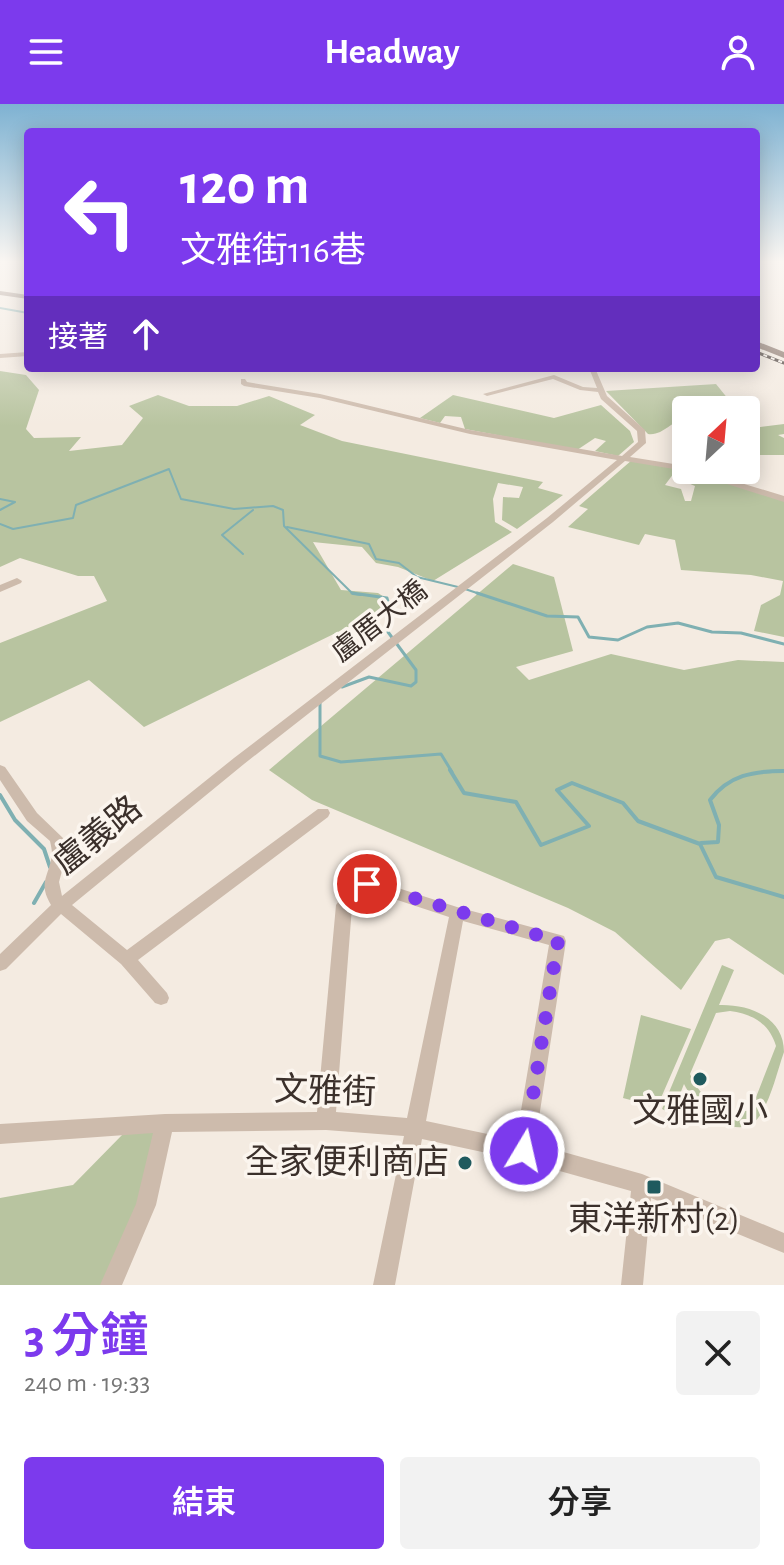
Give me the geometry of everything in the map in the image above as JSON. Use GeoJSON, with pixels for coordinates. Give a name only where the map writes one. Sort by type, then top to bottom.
{"type":"FeatureCollection","features":[{"type":"Feature","properties":{"kind":"main road"},"geometry":{"type":"LineString","coordinates":[[760,346],[784,355]]}},
{"type":"Feature","properties":{"kind":"street"},"geometry":{"type":"LineString","coordinates":[[0,356],[24,354]]}},
{"type":"Feature","properties":{"kind":"street"},"geometry":{"type":"LineString","coordinates":[[593,372],[599,390],[644,436],[642,443],[626,458]]}},
{"type":"Feature","properties":{"kind":"street"},"geometry":{"type":"LineString","coordinates":[[487,394],[554,377],[582,389],[599,390]]}},
{"type":"Feature","properties":{"kind":"street"},"geometry":{"type":"LineString","coordinates":[[243,380],[244,384],[320,396],[470,432],[672,467]]}},
{"type":"Feature","properties":{"kind":"street","name":"盧厝大橋"},"geometry":{"type":"LineString","coordinates":[[239,761],[626,458]]}},
{"type":"Feature","properties":{"kind":"street"},"geometry":{"type":"LineString","coordinates":[[734,484],[784,499]]}},
{"type":"Feature","properties":{"kind":"street"},"geometry":{"type":"LineString","coordinates":[[0,589],[17,581]]}},
{"type":"Feature","properties":{"kind":"street","name":"盧義路"},"geometry":{"type":"LineString","coordinates":[[0,964],[61,905],[239,761]]}},
{"type":"Feature","properties":{"kind":"street"},"geometry":{"type":"LineString","coordinates":[[0,770],[32,817],[57,839],[59,856],[51,882],[55,900],[127,959],[161,998]]}},
{"type":"Feature","properties":{"kind":"street"},"geometry":{"type":"LineString","coordinates":[[127,959],[323,813]]}},
{"type":"Feature","properties":{"kind":"street"},"geometry":{"type":"LineString","coordinates":[[326,1121],[344,905],[367,884],[558,941],[524,1151]]}},
{"type":"Feature","properties":{"kind":"street"},"geometry":{"type":"LineString","coordinates":[[384,1285],[457,913]]}},
{"type":"Feature","properties":{"kind":"street","name":"文雅街"},"geometry":{"type":"LineString","coordinates":[[0,1134],[165,1123],[326,1121],[416,1128],[524,1151],[642,1184],[784,1243]]}},
{"type":"Feature","properties":{"kind":"street"},"geometry":{"type":"LineString","coordinates":[[111,1285],[146,1205],[165,1123]]}},
{"type":"Feature","properties":{"kind":"street"},"geometry":{"type":"LineString","coordinates":[[632,1285],[642,1184]]}},
{"type":"Feature","properties":{"kind":"green space"},"geometry":{"type":"Polygon","coordinates":[[[0,371],[26,375],[39,390],[26,429],[34,438],[81,437],[69,451],[122,445],[143,418],[129,406],[158,395],[189,406],[237,406],[269,396],[315,415],[300,425],[342,441],[543,482],[538,488],[563,495],[517,529],[502,520],[503,497],[519,498],[523,487],[498,483],[493,499],[495,522],[512,532],[433,581],[398,567],[376,563],[362,547],[313,542],[341,590],[378,593],[395,604],[144,727],[89,680],[0,722],[0,643],[107,601],[94,576],[78,576],[20,558],[0,567],[0,371]]]}},
{"type":"Feature","properties":{"kind":"green space"},"geometry":{"type":"Polygon","coordinates":[[[716,384],[726,396],[672,396],[672,424],[648,434],[606,391],[716,384]]]}},
{"type":"Feature","properties":{"kind":"green space"},"geometry":{"type":"Polygon","coordinates":[[[453,395],[554,418],[601,405],[630,431],[634,442],[618,456],[595,451],[606,441],[595,438],[577,450],[465,429],[461,417],[445,416],[440,423],[420,418],[453,395]]]}},
{"type":"Feature","properties":{"kind":"green space"},"geometry":{"type":"Polygon","coordinates":[[[784,424],[784,434],[778,435],[784,438],[784,455],[760,455],[760,427],[784,424]]]}},
{"type":"Feature","properties":{"kind":"green space"},"geometry":{"type":"Polygon","coordinates":[[[632,460],[672,468],[672,476],[665,485],[681,489],[685,501],[691,501],[695,486],[690,484],[730,484],[784,501],[784,637],[754,631],[761,605],[780,595],[783,581],[751,575],[681,570],[675,540],[645,534],[639,545],[568,527],[588,509],[579,506],[632,460]]]}},
{"type":"Feature","properties":{"kind":"green space"},"geometry":{"type":"Polygon","coordinates":[[[513,564],[554,577],[573,651],[516,667],[529,680],[611,654],[684,670],[738,660],[784,662],[784,975],[729,938],[715,941],[681,990],[615,932],[568,908],[312,800],[269,770],[513,564]]]}},
{"type":"Feature","properties":{"kind":"green space"},"geometry":{"type":"Polygon","coordinates":[[[722,965],[734,970],[719,1005],[742,1007],[763,1015],[778,1030],[782,1040],[784,1052],[766,1105],[753,1123],[743,1127],[731,1126],[708,1113],[684,1084],[672,1114],[662,1109],[722,965]],[[738,1012],[716,1013],[690,1074],[714,1105],[740,1112],[751,1110],[776,1046],[764,1026],[738,1012]]]}},
{"type":"Feature","properties":{"kind":"green space"},"geometry":{"type":"Polygon","coordinates":[[[641,1015],[691,1029],[657,1107],[623,1098],[641,1015]]]}},
{"type":"Feature","properties":{"kind":"green space"},"geometry":{"type":"Polygon","coordinates":[[[155,1132],[147,1186],[112,1285],[0,1285],[0,1198],[73,1185],[123,1134],[155,1132]]]}},
{"type":"Feature","properties":{"kind":"waterway"},"geometry":{"type":"LineString","coordinates":[[0,524],[13,529],[73,518],[76,505],[169,469],[181,499],[234,509],[273,506],[283,510],[284,526],[353,594],[361,595]]}},
{"type":"Feature","properties":{"kind":"waterway"},"geometry":{"type":"LineString","coordinates":[[0,499],[15,502],[0,510]]}},
{"type":"Feature","properties":{"kind":"waterway"},"geometry":{"type":"LineString","coordinates":[[243,554],[222,535],[253,510]]}},
{"type":"Feature","properties":{"kind":"waterway"},"geometry":{"type":"LineString","coordinates":[[287,527],[369,544],[376,559],[399,563],[417,577],[458,587]]}},
{"type":"Feature","properties":{"kind":"waterway"},"geometry":{"type":"LineString","coordinates":[[465,589],[477,593]]}},
{"type":"Feature","properties":{"kind":"waterway"},"geometry":{"type":"LineString","coordinates":[[342,687],[369,677],[411,686],[416,682],[416,670],[388,632],[391,614],[387,598],[352,593]]}},
{"type":"Feature","properties":{"kind":"waterway"},"geometry":{"type":"LineString","coordinates":[[477,593],[547,616],[578,617],[589,637],[618,640],[647,627],[678,623],[712,632],[741,633],[784,644]]}},
{"type":"Feature","properties":{"kind":"waterway"},"geometry":{"type":"LineString","coordinates":[[477,593],[483,595]]}},
{"type":"Feature","properties":{"kind":"waterway"},"geometry":{"type":"LineString","coordinates":[[320,703],[320,756],[341,762],[441,754],[452,772]]}},
{"type":"Feature","properties":{"kind":"waterway"},"geometry":{"type":"LineString","coordinates":[[450,770],[464,793],[516,802],[541,845],[589,826],[557,790],[572,783],[623,803],[638,821],[700,844],[716,877],[784,897]]}},
{"type":"Feature","properties":{"kind":"waterway"},"geometry":{"type":"LineString","coordinates":[[701,843],[718,842],[719,825],[710,800],[725,785],[742,776],[784,771]]}},
{"type":"Feature","properties":{"kind":"waterway"},"geometry":{"type":"LineString","coordinates":[[0,795],[15,820],[44,849],[50,867]]}},
{"type":"Feature","properties":{"kind":"waterway"},"geometry":{"type":"LineString","coordinates":[[34,903],[46,882]]}},
{"type":"Feature","properties":{"kind":"railway"},"geometry":{"type":"LineString","coordinates":[[760,354],[784,363]]}},
{"type":"Feature","properties":{"kind":"place","name":"文雅國小"},"geometry":{"type":"Point","coordinates":[700,1079]}},
{"type":"Feature","properties":{"kind":"place","name":"全家便利商店"},"geometry":{"type":"Point","coordinates":[465,1163]}},
{"type":"Feature","properties":{"kind":"place","name":"東洋新村(2)"},"geometry":{"type":"Point","coordinates":[654,1187]}},
{"type":"Feature","properties":{"kind":"route"},"geometry":{"type":"LineString","coordinates":[[367,884],[558,941],[524,1151]]}}]}
